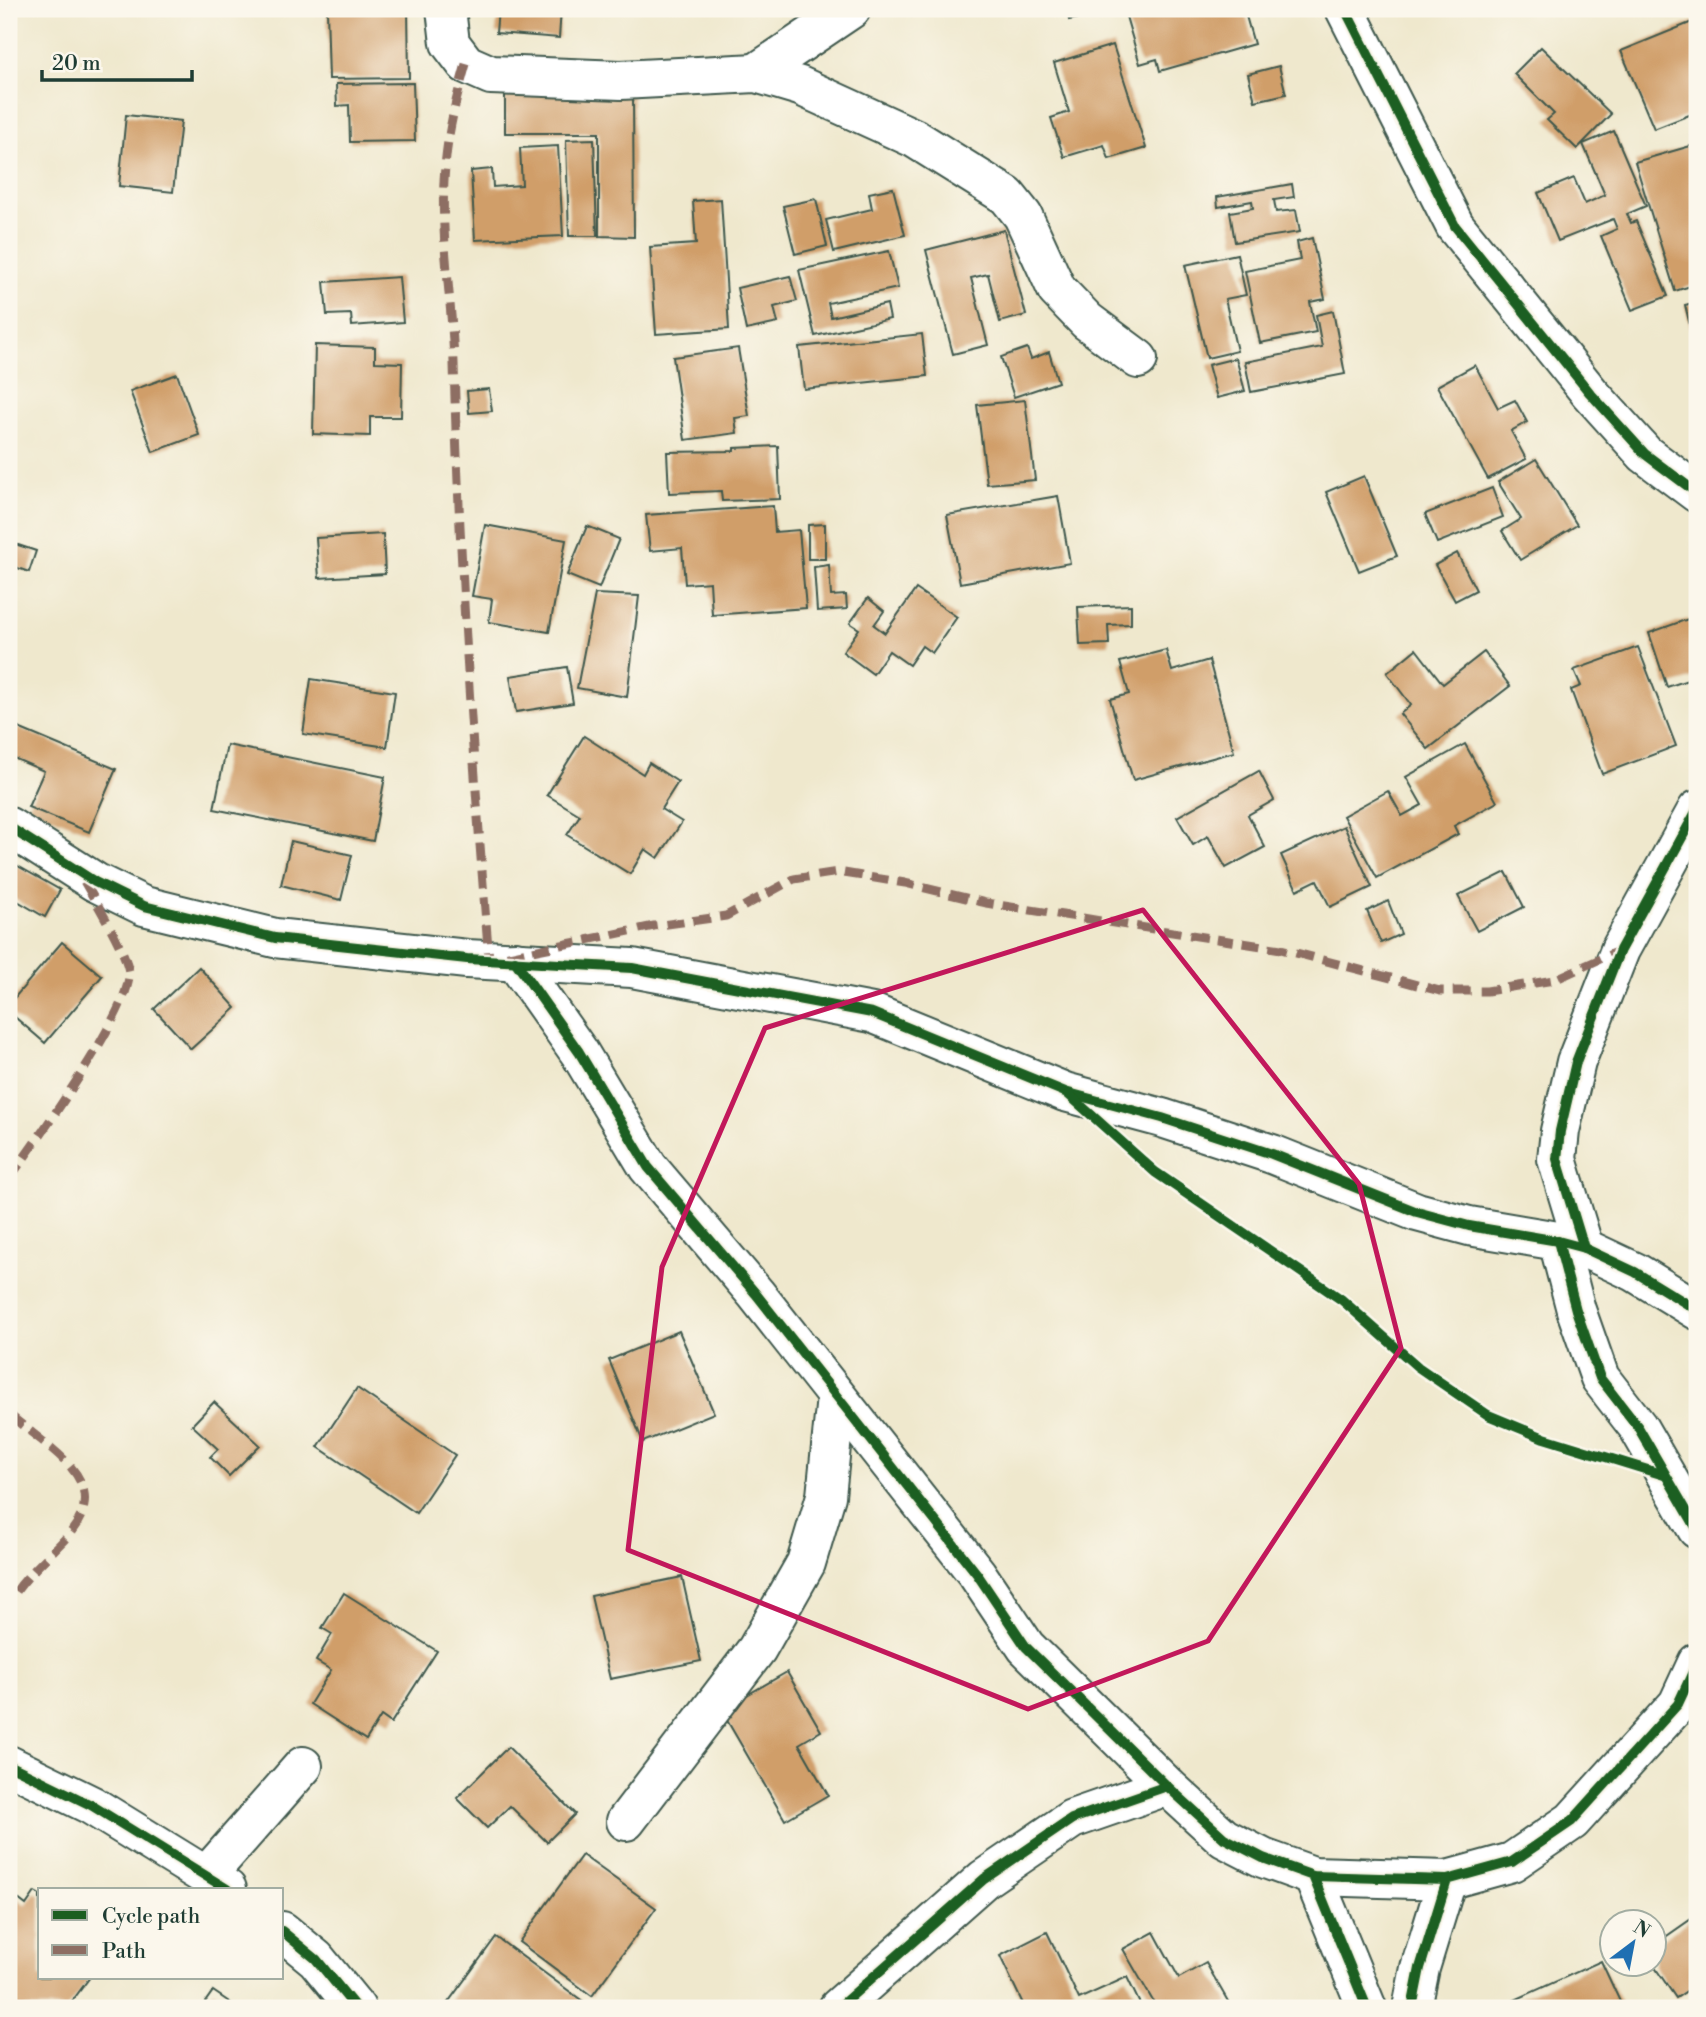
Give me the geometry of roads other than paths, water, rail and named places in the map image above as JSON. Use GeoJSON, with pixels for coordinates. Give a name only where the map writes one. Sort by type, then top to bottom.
{"type":"FeatureCollection","features":[{"type":"Feature","properties":{"kind":"street"},"geometry":{"type":"LineString","coordinates":[[446,9],[450,43],[466,64],[491,75],[621,80],[756,73],[800,86],[914,138],[998,188],[1023,216],[1057,289],[1087,321],[1138,359]]}},
{"type":"Feature","properties":{"kind":"street"},"geometry":{"type":"LineString","coordinates":[[756,73],[851,9]]}},
{"type":"Feature","properties":{"kind":"street"},"geometry":{"type":"LineString","coordinates":[[1345,9],[1455,226],[1590,393],[1636,444],[1697,494]]}},
{"type":"Feature","properties":{"kind":"street"},"geometry":{"type":"LineString","coordinates":[[1697,810],[1620,950],[1576,1062],[1560,1131],[1557,1159],[1571,1244],[1576,1310],[1600,1378],[1638,1427],[1697,1528]]}},
{"type":"Feature","properties":{"kind":"street"},"geometry":{"type":"LineString","coordinates":[[9,827],[95,882],[144,906],[275,938],[515,961],[632,968],[872,1013],[1065,1092],[1162,1118],[1272,1154],[1417,1212],[1469,1226],[1571,1244],[1635,1272],[1697,1310]]}},
{"type":"Feature","properties":{"kind":"street"},"geometry":{"type":"LineString","coordinates":[[515,961],[579,1052],[648,1167],[756,1294],[978,1574],[1026,1647],[1167,1786],[1224,1838],[1263,1857],[1313,1876],[1447,1880],[1512,1862],[1572,1821],[1678,1704],[1697,1663]]}},
{"type":"Feature","properties":{"kind":"street"},"geometry":{"type":"LineString","coordinates":[[626,1821],[757,1649],[806,1563],[827,1496],[836,1396]]}},
{"type":"Feature","properties":{"kind":"street"},"geometry":{"type":"LineString","coordinates":[[9,1765],[91,1805],[217,1882],[303,1766]]}},
{"type":"Feature","properties":{"kind":"street"},"geometry":{"type":"LineString","coordinates":[[838,2008],[984,1878],[1072,1819],[1167,1786]]}},
{"type":"Feature","properties":{"kind":"street"},"geometry":{"type":"LineString","coordinates":[[1313,1876],[1367,2008]]}},
{"type":"Feature","properties":{"kind":"street"},"geometry":{"type":"LineString","coordinates":[[1412,2008],[1420,1968],[1447,1880]]}},
{"type":"Feature","properties":{"kind":"street"},"geometry":{"type":"LineString","coordinates":[[284,1933],[316,1959],[356,2008]]}}]}
